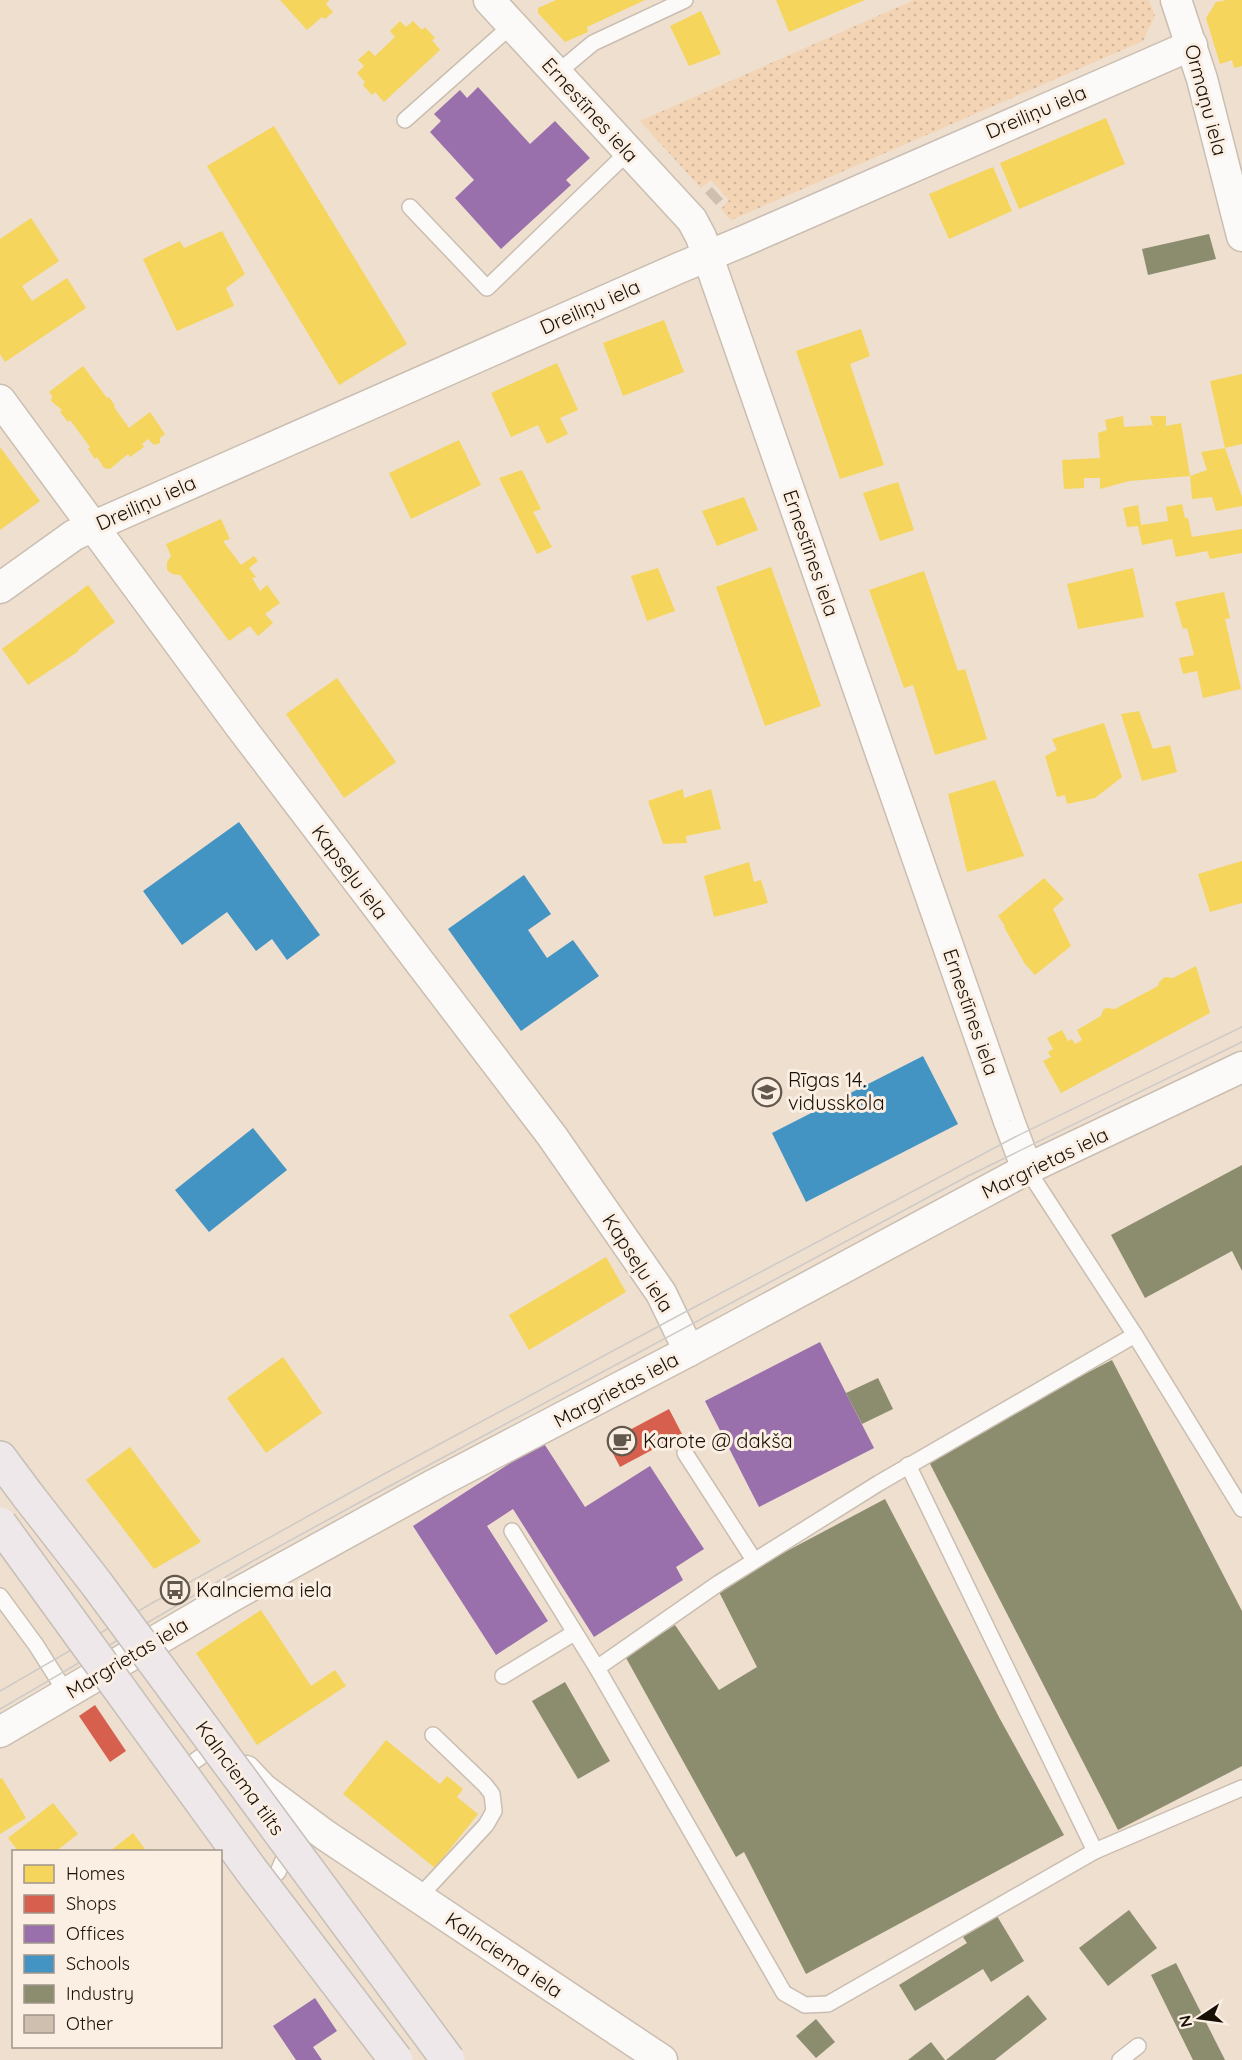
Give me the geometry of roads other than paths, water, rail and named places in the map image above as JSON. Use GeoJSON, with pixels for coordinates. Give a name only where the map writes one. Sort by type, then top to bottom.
{"type":"FeatureCollection","features":[{"type":"Feature","properties":{"kind":"main road","name":"Kalnciema tilts"},"geometry":{"type":"LineString","coordinates":[[0,1458],[96,1583],[448,2060]]}},
{"type":"Feature","properties":{"kind":"main road"},"geometry":{"type":"LineString","coordinates":[[0,1524],[251,1870],[396,2060]]}},
{"type":"Feature","properties":{"kind":"street","name":"Ernestīnes iela"},"geometry":{"type":"LineString","coordinates":[[489,0],[692,220],[708,256],[1027,1169]]}},
{"type":"Feature","properties":{"kind":"street","name":"Ormaņu iela"},"geometry":{"type":"LineString","coordinates":[[1176,0],[1191,45],[1242,236]]}},
{"type":"Feature","properties":{"kind":"street","name":"Dreiliņu iela"},"geometry":{"type":"LineString","coordinates":[[0,588],[70,537],[94,526],[1191,45]]}},
{"type":"Feature","properties":{"kind":"street","name":"Kapseļu iela"},"geometry":{"type":"LineString","coordinates":[[0,400],[247,735],[552,1136],[661,1293],[689,1351]]}},
{"type":"Feature","properties":{"kind":"street","name":"Margrietas iela"},"geometry":{"type":"LineString","coordinates":[[0,1732],[234,1595],[435,1484],[689,1351],[1027,1169],[1242,1067]]}},
{"type":"Feature","properties":{"kind":"street","name":"Kalnciema iela"},"geometry":{"type":"LineString","coordinates":[[149,1645],[232,1758],[263,1789],[418,1898],[662,2060]]}},
{"type":"Feature","properties":{"kind":"lane"},"geometry":{"type":"LineString","coordinates":[[557,74],[593,43],[686,0]]}},
{"type":"Feature","properties":{"kind":"lane"},"geometry":{"type":"LineString","coordinates":[[405,120],[512,25]]}},
{"type":"Feature","properties":{"kind":"lane"},"geometry":{"type":"LineString","coordinates":[[410,207],[487,288],[628,152]]}},
{"type":"Feature","properties":{"kind":"lane"},"geometry":{"type":"LineString","coordinates":[[1027,1169],[1136,1335],[1242,1509]]}},
{"type":"Feature","properties":{"kind":"lane"},"geometry":{"type":"LineString","coordinates":[[597,1668],[754,1560],[908,1465],[1136,1335]]}},
{"type":"Feature","properties":{"kind":"lane"},"geometry":{"type":"LineString","coordinates":[[685,1453],[754,1560]]}},
{"type":"Feature","properties":{"kind":"lane"},"geometry":{"type":"LineString","coordinates":[[908,1465],[1095,1851]]}},
{"type":"Feature","properties":{"kind":"lane"},"geometry":{"type":"LineString","coordinates":[[512,1531],[597,1668],[784,1993],[805,2005],[828,2004],[1095,1851],[1242,1788]]}},
{"type":"Feature","properties":{"kind":"lane"},"geometry":{"type":"LineString","coordinates":[[0,1596],[67,1694]]}},
{"type":"Feature","properties":{"kind":"lane"},"geometry":{"type":"LineString","coordinates":[[503,1676],[574,1634]]}},
{"type":"Feature","properties":{"kind":"lane"},"geometry":{"type":"LineString","coordinates":[[103,1673],[298,1944]]}},
{"type":"Feature","properties":{"kind":"lane"},"geometry":{"type":"LineString","coordinates":[[418,1898],[486,1825],[494,1811],[492,1794],[485,1785],[433,1735]]}},
{"type":"Feature","properties":{"kind":"lane"},"geometry":{"type":"LineString","coordinates":[[177,1775],[220,1742]]}},
{"type":"Feature","properties":{"kind":"lane"},"geometry":{"type":"LineString","coordinates":[[259,1890],[278,1872],[302,1818]]}},
{"type":"Feature","properties":{"kind":"lane"},"geometry":{"type":"LineString","coordinates":[[1120,2060],[1138,2046]]}},
{"type":"Feature","properties":{"kind":"tram line"},"geometry":{"type":"LineString","coordinates":[[0,1691],[371,1481],[674,1318],[1015,1137],[1242,1027]]}},
{"type":"Feature","properties":{"kind":"tram line"},"geometry":{"type":"LineString","coordinates":[[0,1709],[251,1562],[373,1495],[968,1176],[1242,1042]]}},
{"type":"Feature","properties":{"kind":"place","name":"Rīgas 14. vidusskola"},"geometry":{"type":"Point","coordinates":[767,1092]}},
{"type":"Feature","properties":{"kind":"place","name":"Karote @ dakša"},"geometry":{"type":"Point","coordinates":[622,1441]}},
{"type":"Feature","properties":{"kind":"place","name":"Kalnciema iela"},"geometry":{"type":"Point","coordinates":[175,1590]}}]}
